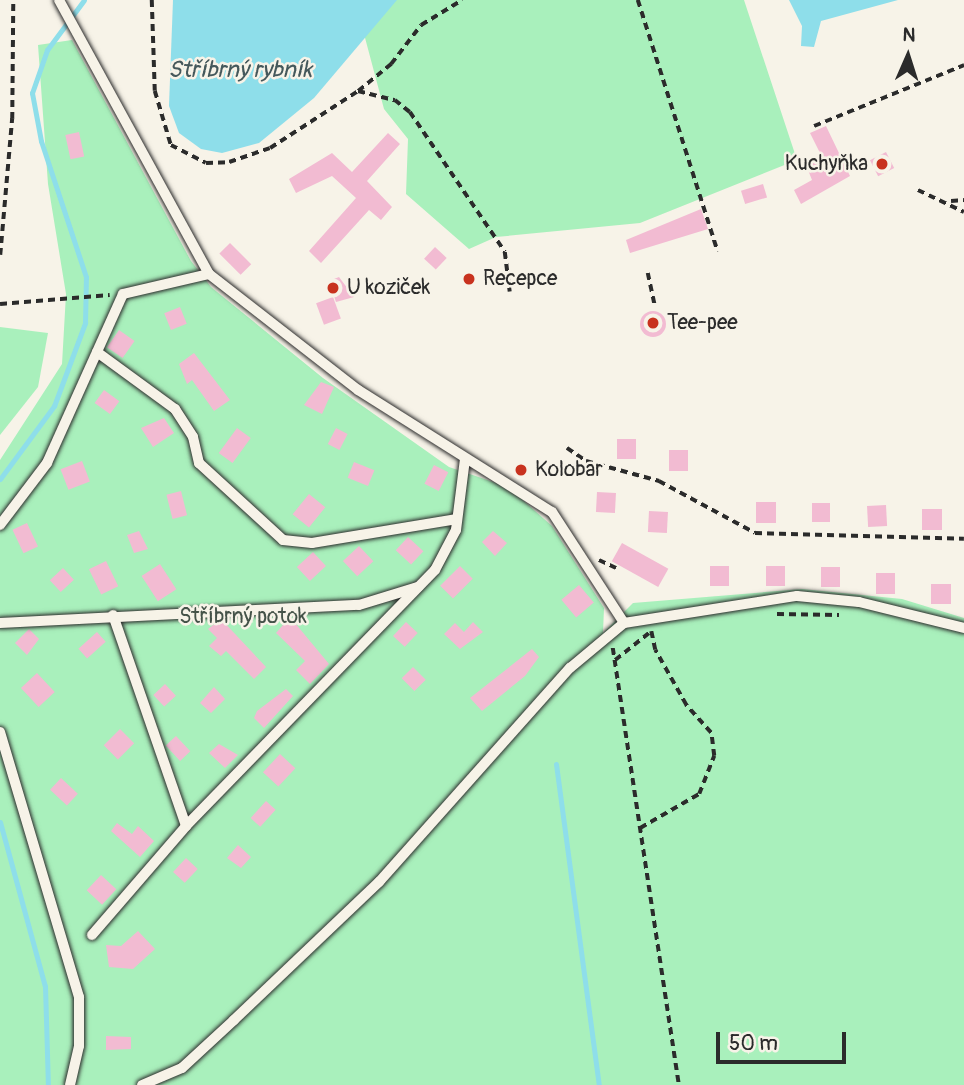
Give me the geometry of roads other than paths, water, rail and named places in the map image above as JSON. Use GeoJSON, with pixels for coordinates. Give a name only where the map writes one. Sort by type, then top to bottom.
{"type":"FeatureCollection","features":[{"type":"Feature","properties":{"kind":"lane"},"geometry":{"type":"LineString","coordinates":[[60,3],[209,274],[261,321],[465,459],[552,512],[624,623]]}},
{"type":"Feature","properties":{"kind":"lane"},"geometry":{"type":"LineString","coordinates":[[0,525],[47,463],[123,294],[209,274]]}},
{"type":"Feature","properties":{"kind":"lane"},"geometry":{"type":"LineString","coordinates":[[97,352],[175,409],[193,437],[199,463],[284,540],[312,543],[457,519]]}},
{"type":"Feature","properties":{"kind":"lane"},"geometry":{"type":"LineString","coordinates":[[92,934],[186,827],[419,587],[448,552],[457,519],[465,459]]}},
{"type":"Feature","properties":{"kind":"lane"},"geometry":{"type":"LineString","coordinates":[[0,623],[113,614],[359,606],[419,587]]}},
{"type":"Feature","properties":{"kind":"lane"},"geometry":{"type":"LineString","coordinates":[[142,1085],[182,1068],[379,882],[570,668],[624,623],[797,596],[859,602],[964,628]]}},
{"type":"Feature","properties":{"kind":"lane"},"geometry":{"type":"LineString","coordinates":[[113,614],[186,827]]}},
{"type":"Feature","properties":{"kind":"lane"},"geometry":{"type":"LineString","coordinates":[[0,732],[79,997],[79,1046],[70,1085]]}},
{"type":"Feature","properties":{"kind":"water","name":"Stříbrný rybník"},"geometry":{"type":"Polygon","coordinates":[[[173,0],[397,0],[314,98],[259,143],[222,153],[201,149],[179,133],[169,106],[173,0]]]}},
{"type":"Feature","properties":{"kind":"water"},"geometry":{"type":"Polygon","coordinates":[[[789,0],[898,0],[821,21],[814,47],[801,46],[802,26],[789,0]]]}},
{"type":"Feature","properties":{"kind":"waterway","name":"Stříbrný potok"},"geometry":{"type":"LineString","coordinates":[[0,479],[54,406],[85,323],[86,277],[41,141],[32,93],[47,50],[84,0]]}},
{"type":"Feature","properties":{"kind":"waterway"},"geometry":{"type":"LineString","coordinates":[[556,764],[599,1085]]}},
{"type":"Feature","properties":{"kind":"waterway","name":"Stříbrný potok"},"geometry":{"type":"LineString","coordinates":[[0,822],[45,986],[48,1085]]}},
{"type":"Feature","properties":{"kind":"place","name":"Kuchyňka"},"geometry":{"type":"Point","coordinates":[882,164]}},
{"type":"Feature","properties":{"kind":"place","name":"Recepce"},"geometry":{"type":"Point","coordinates":[469,279]}},
{"type":"Feature","properties":{"kind":"place","name":"U koziček"},"geometry":{"type":"Point","coordinates":[333,288]}},
{"type":"Feature","properties":{"kind":"place","name":"Tee-pee"},"geometry":{"type":"Point","coordinates":[653,323]}},
{"type":"Feature","properties":{"kind":"place","name":"Kolobar"},"geometry":{"type":"Point","coordinates":[521,470]}}]}
